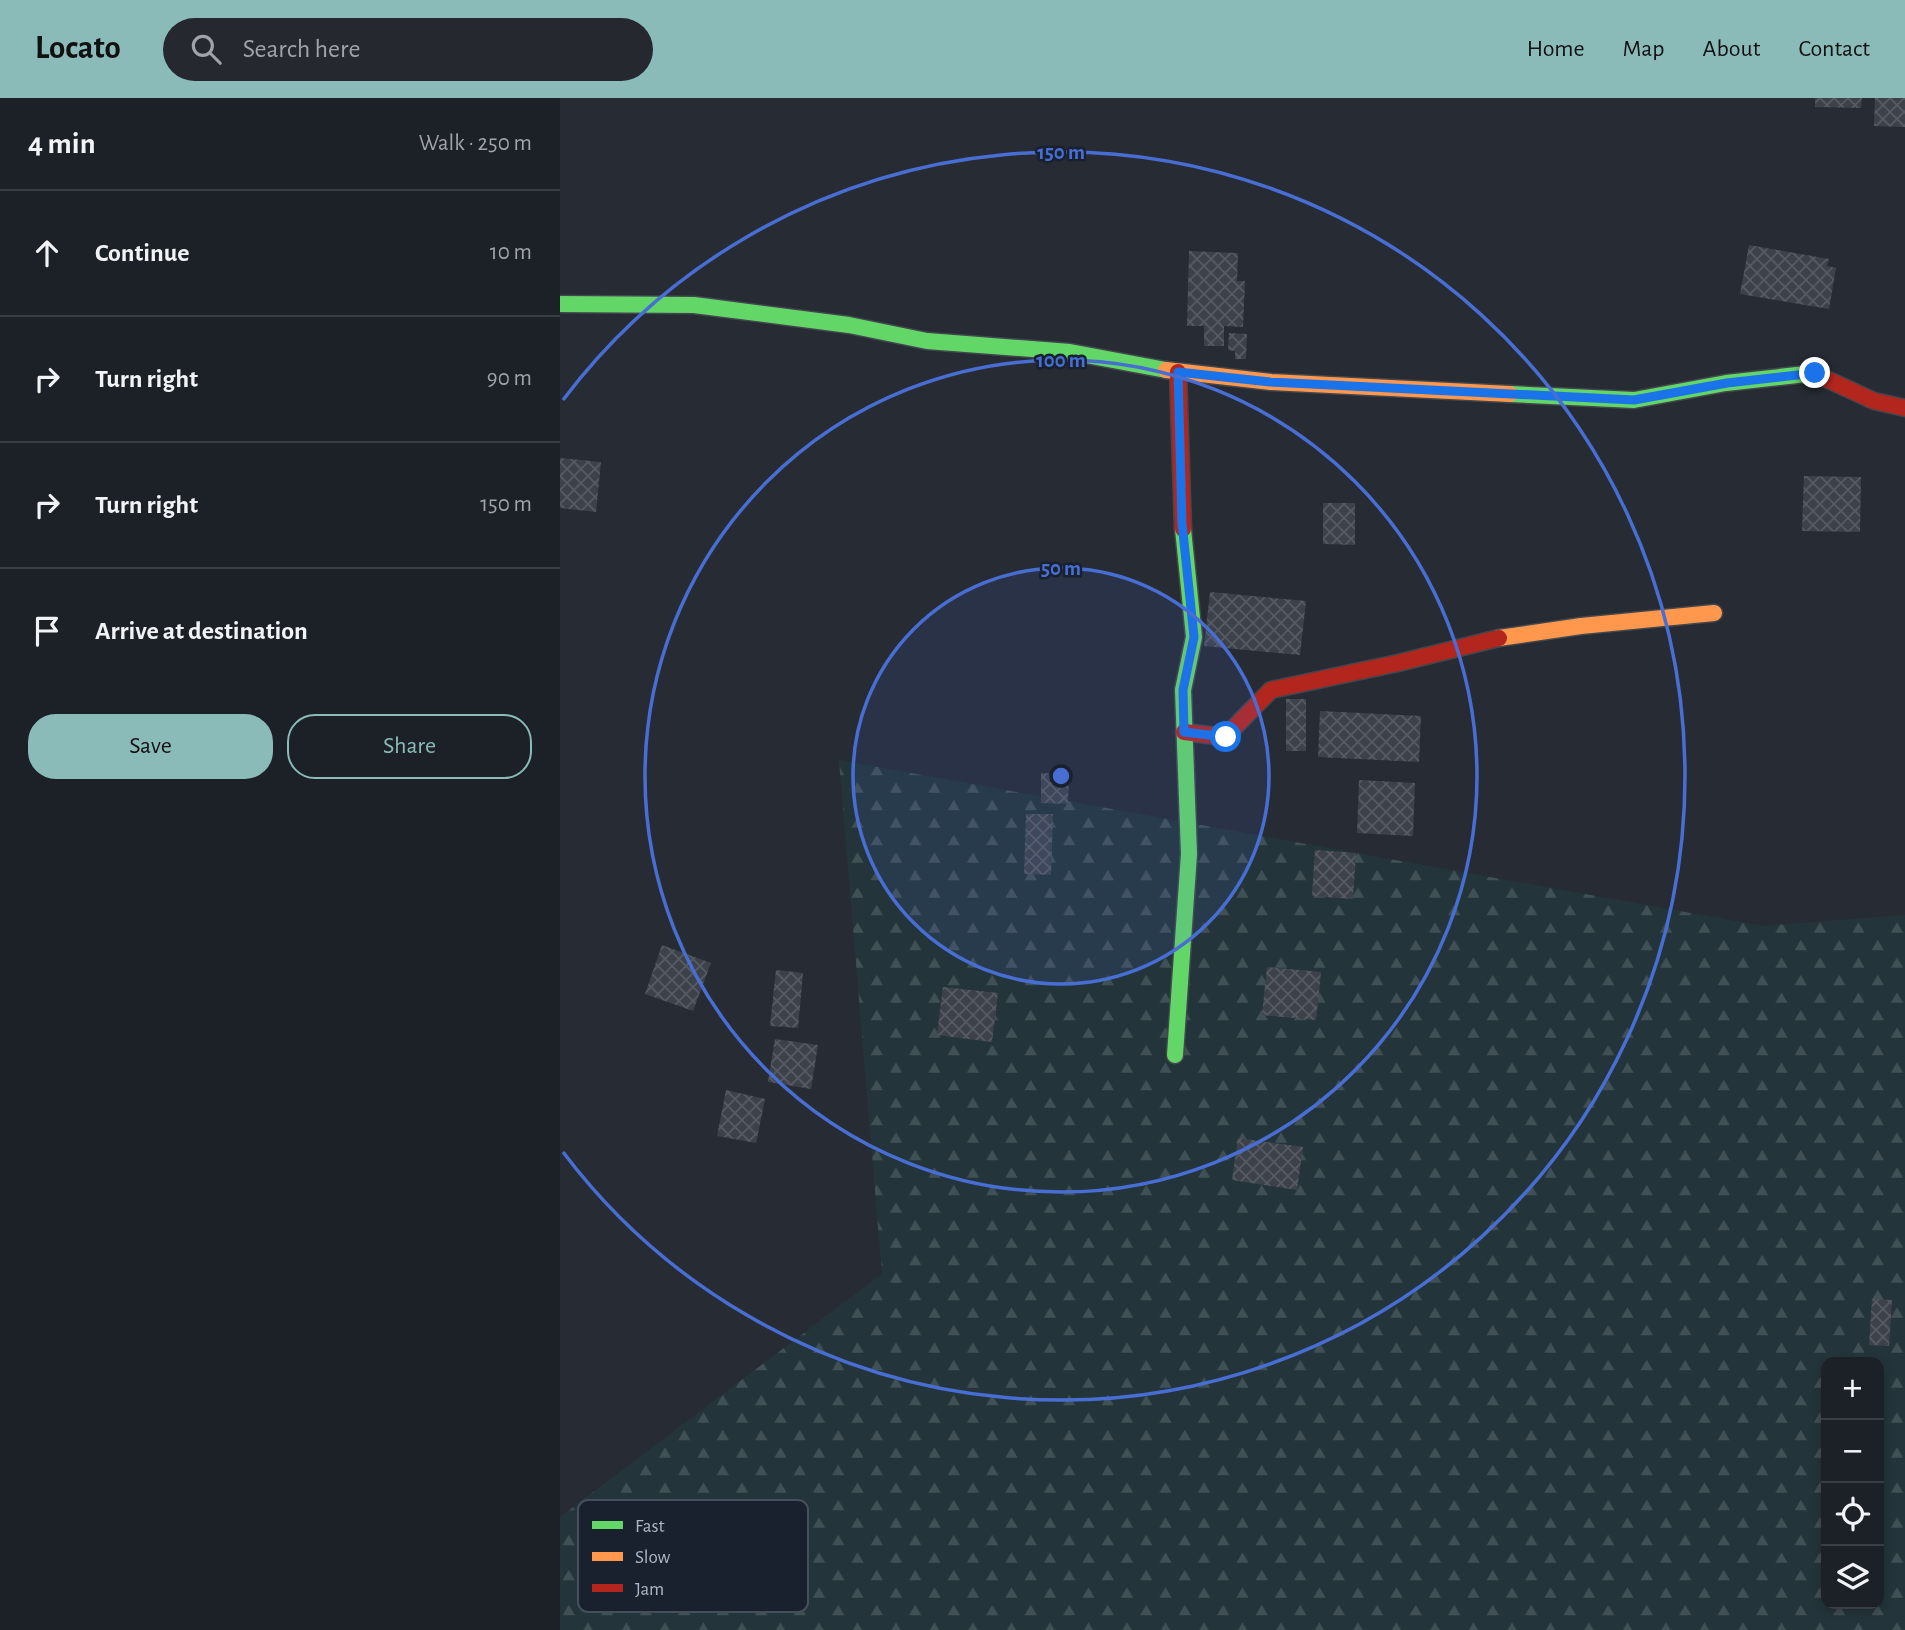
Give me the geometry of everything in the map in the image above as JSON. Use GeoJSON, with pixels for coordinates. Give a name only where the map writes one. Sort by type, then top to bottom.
{"type":"FeatureCollection","features":[{"type":"Feature","properties":{"kind":"street"},"geometry":{"type":"LineString","coordinates":[[560,304],[694,305],[849,325],[927,341],[1070,352],[1178,372],[1270,382],[1634,400],[1727,383],[1815,373],[1874,401],[1905,408]]}},
{"type":"Feature","properties":{"kind":"street"},"geometry":{"type":"LineString","coordinates":[[1175,1055],[1189,854],[1183,690],[1194,637],[1182,523],[1178,372]]}},
{"type":"Feature","properties":{"kind":"street"},"geometry":{"type":"LineString","coordinates":[[1184,732],[1226,737],[1271,690],[1398,663],[1490,639],[1581,626],[1714,613]]}},
{"type":"Feature","properties":{"kind":"green space"},"geometry":{"type":"Polygon","coordinates":[[[839,760],[1763,926],[1905,915],[1905,1630],[560,1630],[560,1517],[578,1503],[578,1612],[808,1612],[808,1500],[583,1500],[882,1274],[839,760]]]}},
{"type":"Feature","properties":{"kind":"building"},"geometry":{"type":"Polygon","coordinates":[[[1815,98],[1862,98],[1861,108],[1815,107],[1815,98]]]}},
{"type":"Feature","properties":{"kind":"building"},"geometry":{"type":"Polygon","coordinates":[[[1875,98],[1905,98],[1905,127],[1874,126],[1875,98]]]}},
{"type":"Feature","properties":{"kind":"building"},"geometry":{"type":"Polygon","coordinates":[[[1749,245],[1829,259],[1827,266],[1836,268],[1829,309],[1740,294],[1749,245]]]}},
{"type":"Feature","properties":{"kind":"building"},"geometry":{"type":"Polygon","coordinates":[[[1189,251],[1238,253],[1237,281],[1245,281],[1243,327],[1224,326],[1224,346],[1204,346],[1204,326],[1187,326],[1189,251]]]}},
{"type":"Feature","properties":{"kind":"building"},"geometry":{"type":"Polygon","coordinates":[[[1229,333],[1247,334],[1246,359],[1235,359],[1235,351],[1228,350],[1229,333]]]}},
{"type":"Feature","properties":{"kind":"building"},"geometry":{"type":"Polygon","coordinates":[[[560,458],[601,462],[596,512],[560,508],[560,458]]]}},
{"type":"Feature","properties":{"kind":"building"},"geometry":{"type":"Polygon","coordinates":[[[1804,476],[1861,477],[1860,532],[1802,531],[1804,476]]]}},
{"type":"Feature","properties":{"kind":"building"},"geometry":{"type":"Polygon","coordinates":[[[1323,503],[1355,503],[1355,545],[1323,544],[1323,503]]]}},
{"type":"Feature","properties":{"kind":"building"},"geometry":{"type":"Polygon","coordinates":[[[1210,592],[1306,601],[1300,655],[1204,646],[1210,592]]]}},
{"type":"Feature","properties":{"kind":"building"},"geometry":{"type":"Polygon","coordinates":[[[1286,699],[1306,699],[1306,751],[1286,751],[1286,699]]]}},
{"type":"Feature","properties":{"kind":"building"},"geometry":{"type":"Polygon","coordinates":[[[1320,711],[1421,716],[1419,762],[1318,757],[1320,711]]]}},
{"type":"Feature","properties":{"kind":"building"},"geometry":{"type":"Polygon","coordinates":[[[1041,773],[1069,774],[1068,804],[1041,803],[1041,773]]]}},
{"type":"Feature","properties":{"kind":"building"},"geometry":{"type":"Polygon","coordinates":[[[1359,780],[1415,783],[1413,836],[1357,833],[1359,780]]]}},
{"type":"Feature","properties":{"kind":"building"},"geometry":{"type":"Polygon","coordinates":[[[1026,814],[1053,814],[1051,875],[1024,874],[1026,814]]]}},
{"type":"Feature","properties":{"kind":"building"},"geometry":{"type":"Polygon","coordinates":[[[1315,850],[1356,853],[1353,899],[1312,896],[1315,850]]]}},
{"type":"Feature","properties":{"kind":"building"},"geometry":{"type":"Polygon","coordinates":[[[662,945],[711,963],[693,1011],[645,994],[662,945]]]}},
{"type":"Feature","properties":{"kind":"building"},"geometry":{"type":"Polygon","coordinates":[[[1267,967],[1321,972],[1316,1020],[1262,1015],[1267,967]]]}},
{"type":"Feature","properties":{"kind":"building"},"geometry":{"type":"Polygon","coordinates":[[[776,970],[803,973],[798,1028],[770,1026],[776,970]]]}},
{"type":"Feature","properties":{"kind":"building"},"geometry":{"type":"Polygon","coordinates":[[[943,987],[998,993],[992,1042],[937,1035],[943,987]]]}},
{"type":"Feature","properties":{"kind":"building"},"geometry":{"type":"Polygon","coordinates":[[[775,1039],[818,1045],[811,1089],[768,1082],[775,1039]]]}},
{"type":"Feature","properties":{"kind":"building"},"geometry":{"type":"Polygon","coordinates":[[[726,1090],[765,1099],[756,1143],[717,1136],[726,1090]]]}},
{"type":"Feature","properties":{"kind":"building"},"geometry":{"type":"Polygon","coordinates":[[[1238,1138],[1303,1147],[1297,1190],[1232,1180],[1238,1138]]]}},
{"type":"Feature","properties":{"kind":"building"},"geometry":{"type":"Polygon","coordinates":[[[1872,1299],[1892,1300],[1889,1346],[1869,1345],[1872,1299]]]}},
{"type":"Feature","properties":{"kind":"traffic: fast"},"geometry":{"type":"LineString","coordinates":[[560,304],[694,305],[849,325],[927,341],[1070,352],[1166,370]]}},
{"type":"Feature","properties":{"kind":"traffic: fast"},"geometry":{"type":"LineString","coordinates":[[1510,394],[1634,400],[1726,383],[1815,373],[1820,376]]}},
{"type":"Feature","properties":{"kind":"traffic: fast"},"geometry":{"type":"LineString","coordinates":[[1175,1055],[1189,854],[1183,690],[1194,637],[1183,529]]}},
{"type":"Feature","properties":{"kind":"traffic: slow"},"geometry":{"type":"LineString","coordinates":[[1166,370],[1271,382],[1510,394]]}},
{"type":"Feature","properties":{"kind":"traffic: slow"},"geometry":{"type":"LineString","coordinates":[[1499,638],[1581,626],[1714,613]]}},
{"type":"Feature","properties":{"kind":"traffic: jam"},"geometry":{"type":"LineString","coordinates":[[1178,372],[1183,529]]}},
{"type":"Feature","properties":{"kind":"traffic: jam"},"geometry":{"type":"LineString","coordinates":[[1820,376],[1874,401],[1905,408]]}},
{"type":"Feature","properties":{"kind":"traffic: jam"},"geometry":{"type":"LineString","coordinates":[[1184,732],[1225,737],[1271,690],[1499,638]]}},
{"type":"Feature","properties":{"kind":"route"},"geometry":{"type":"LineString","coordinates":[[1226,737],[1184,732],[1183,690],[1194,637],[1182,523],[1178,372],[1270,382],[1634,400],[1727,383],[1815,373]]}}]}
